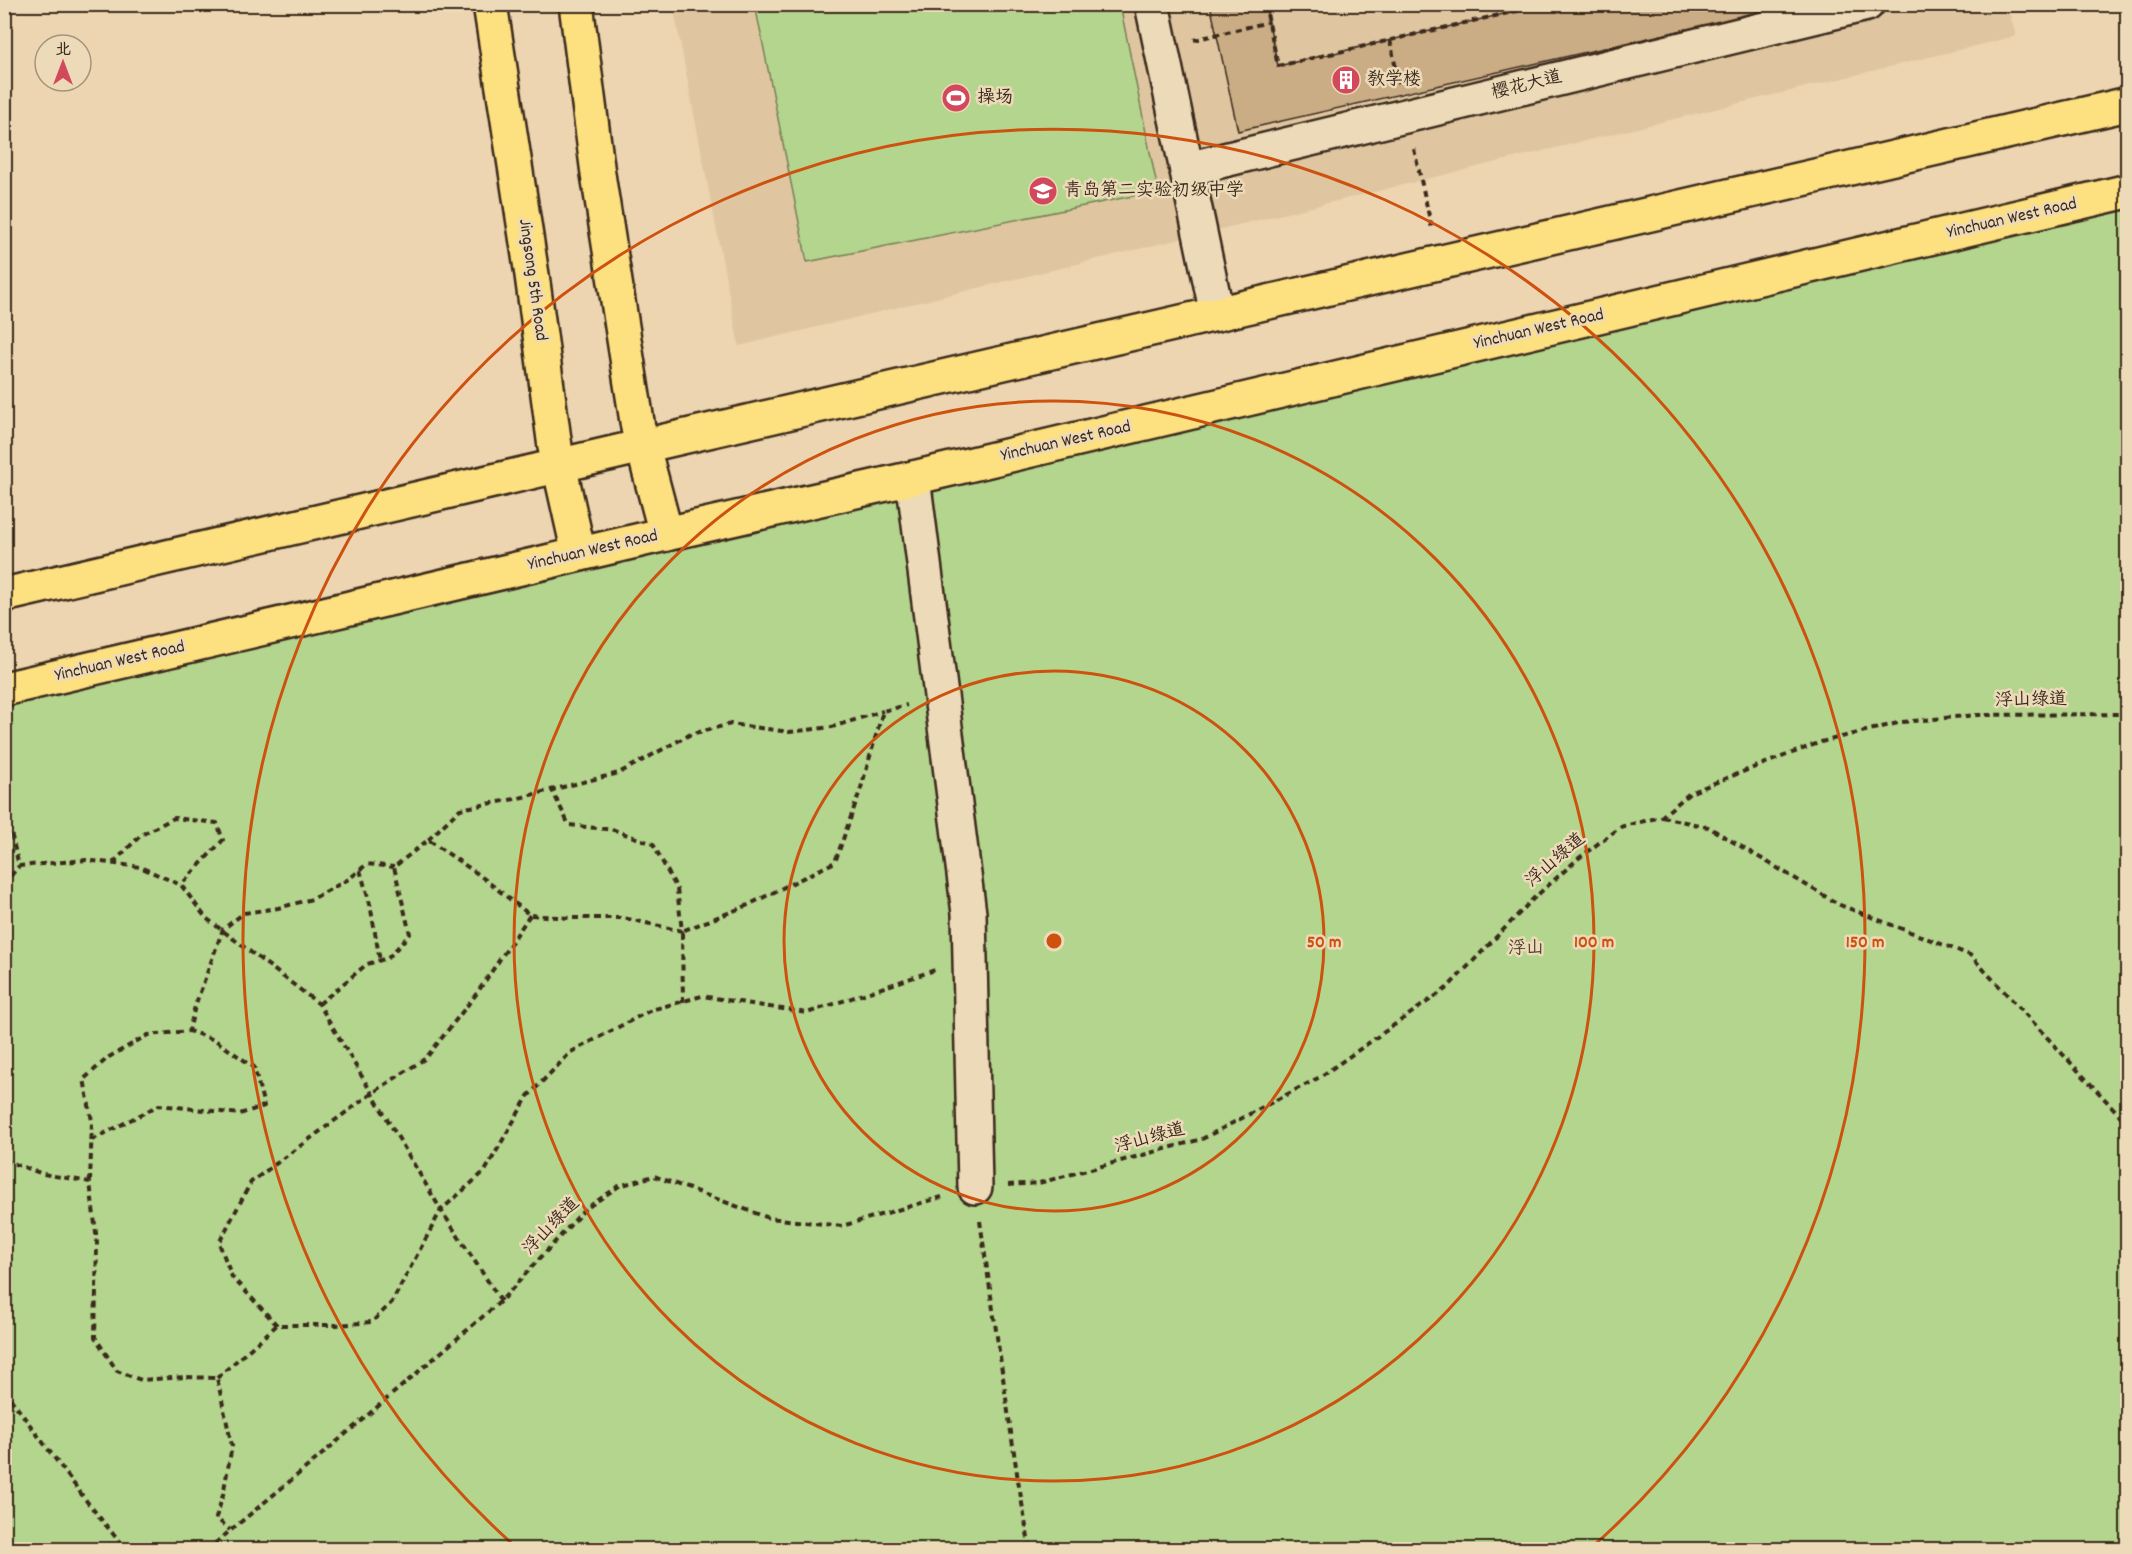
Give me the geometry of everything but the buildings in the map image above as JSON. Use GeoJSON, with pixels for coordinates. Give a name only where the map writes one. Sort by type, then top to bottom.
{"type":"FeatureCollection","features":[{"type":"Feature","properties":{"kind":"main road","name":"Jingsong 5th Road"},"geometry":{"type":"LineString","coordinates":[[490,4],[532,275],[558,465],[579,554]]}},
{"type":"Feature","properties":{"kind":"main road"},"geometry":{"type":"LineString","coordinates":[[576,4],[598,174],[638,428],[666,534]]}},
{"type":"Feature","properties":{"kind":"main road"},"geometry":{"type":"LineString","coordinates":[[4,595],[558,465],[2127,104]]}},
{"type":"Feature","properties":{"kind":"main road","name":"Yinchuan West Road"},"geometry":{"type":"LineString","coordinates":[[4,689],[913,478],[2127,191]]}},
{"type":"Feature","properties":{"kind":"street"},"geometry":{"type":"LineString","coordinates":[[1152,4],[1217,314]]}},
{"type":"Feature","properties":{"kind":"street","name":"樱花大道"},"geometry":{"type":"LineString","coordinates":[[1187,169],[1867,4]]}},
{"type":"Feature","properties":{"kind":"street"},"geometry":{"type":"LineString","coordinates":[[913,478],[969,913],[975,1187]]}},
{"type":"Feature","properties":{"kind":"path"},"geometry":{"type":"LineString","coordinates":[[1265,4],[1278,66],[1547,4]]}},
{"type":"Feature","properties":{"kind":"path"},"geometry":{"type":"LineString","coordinates":[[1161,48],[1269,22]]}},
{"type":"Feature","properties":{"kind":"path"},"geometry":{"type":"LineString","coordinates":[[1390,40],[1439,262]]}},
{"type":"Feature","properties":{"kind":"path"},"geometry":{"type":"LineString","coordinates":[[189,1031],[195,1006],[223,929],[244,913],[278,908],[312,899],[349,879],[367,864],[394,867],[428,840],[460,809],[515,799],[620,773],[691,734],[731,724],[789,732],[832,727],[941,696]]}},
{"type":"Feature","properties":{"kind":"path"},"geometry":{"type":"LineString","coordinates":[[428,840],[478,874],[530,915],[624,918],[682,931],[747,906],[835,862],[861,788],[883,711]]}},
{"type":"Feature","properties":{"kind":"path","name":"浮山绿道"},"geometry":{"type":"LineString","coordinates":[[207,1550],[501,1301],[584,1210],[618,1186],[654,1176],[769,1218],[842,1226],[975,1187],[1039,1183],[1202,1139],[1320,1077],[1447,988],[1534,898],[1579,858],[1620,827],[1661,817],[1690,793],[1821,742],[1902,722],[1977,716],[2127,714]]}},
{"type":"Feature","properties":{"kind":"path"},"geometry":{"type":"LineString","coordinates":[[552,790],[569,825],[614,830],[653,844],[677,889],[682,931],[683,1002]]}},
{"type":"Feature","properties":{"kind":"path"},"geometry":{"type":"LineString","coordinates":[[4,804],[19,866]]}},
{"type":"Feature","properties":{"kind":"path"},"geometry":{"type":"LineString","coordinates":[[1661,817],[1708,827],[1840,905],[1970,955],[2126,1121]]}},
{"type":"Feature","properties":{"kind":"path"},"geometry":{"type":"LineString","coordinates":[[112,864],[141,835],[174,818],[217,823],[223,840],[181,885]]}},
{"type":"Feature","properties":{"kind":"path"},"geometry":{"type":"LineString","coordinates":[[4,884],[19,866],[86,860],[140,867],[181,885],[206,918],[319,1004],[441,1209],[501,1301]]}},
{"type":"Feature","properties":{"kind":"path"},"geometry":{"type":"LineString","coordinates":[[319,1004],[368,964],[388,958],[410,934],[394,867]]}},
{"type":"Feature","properties":{"kind":"path"},"geometry":{"type":"LineString","coordinates":[[360,870],[370,904],[380,961]]}},
{"type":"Feature","properties":{"kind":"path"},"geometry":{"type":"LineString","coordinates":[[277,1325],[232,1277],[219,1243],[251,1182],[371,1094],[426,1058],[477,993],[530,915]]}},
{"type":"Feature","properties":{"kind":"path"},"geometry":{"type":"LineString","coordinates":[[91,1141],[159,1105],[240,1114],[264,1106],[254,1067],[215,1040],[189,1031],[148,1035],[109,1057],[84,1079],[92,1121],[91,1141],[90,1182],[97,1242],[95,1337],[117,1371],[141,1380],[186,1377],[217,1378],[277,1325],[337,1325],[372,1322],[392,1302],[441,1209],[485,1171],[528,1096],[571,1052],[651,1010],[702,996],[807,1013],[970,957]]}},
{"type":"Feature","properties":{"kind":"path"},"geometry":{"type":"LineString","coordinates":[[4,1160],[43,1174],[90,1182]]}},
{"type":"Feature","properties":{"kind":"path"},"geometry":{"type":"LineString","coordinates":[[975,1187],[1030,1550]]}},
{"type":"Feature","properties":{"kind":"path"},"geometry":{"type":"LineString","coordinates":[[217,1378],[232,1446],[223,1495],[216,1518],[230,1530]]}},
{"type":"Feature","properties":{"kind":"path"},"geometry":{"type":"LineString","coordinates":[[4,1390],[126,1550]]}},
{"type":"Feature","properties":{"kind":"shaded area","name":"青岛第二实验初级中学"},"geometry":{"type":"Polygon","coordinates":[[[2007,4],[2016,36],[739,346],[673,5],[2007,4]]]}},
{"type":"Feature","properties":{"kind":"green space","name":"操场"},"geometry":{"type":"Polygon","coordinates":[[[755,5],[1120,5],[1158,191],[807,262],[755,5]]]}},
{"type":"Feature","properties":{"kind":"green space","name":"浮山"},"geometry":{"type":"Polygon","coordinates":[[[2127,191],[2127,1549],[5,1549],[4,689],[2127,191]]]}},
{"type":"Feature","properties":{"kind":"place","name":"教学楼"},"geometry":{"type":"Point","coordinates":[1346,80]}},
{"type":"Feature","properties":{"kind":"place","name":"操场"},"geometry":{"type":"Point","coordinates":[956,98]}},
{"type":"Feature","properties":{"kind":"place","name":"青岛第二实验初级中学"},"geometry":{"type":"Point","coordinates":[1043,191]}}]}
